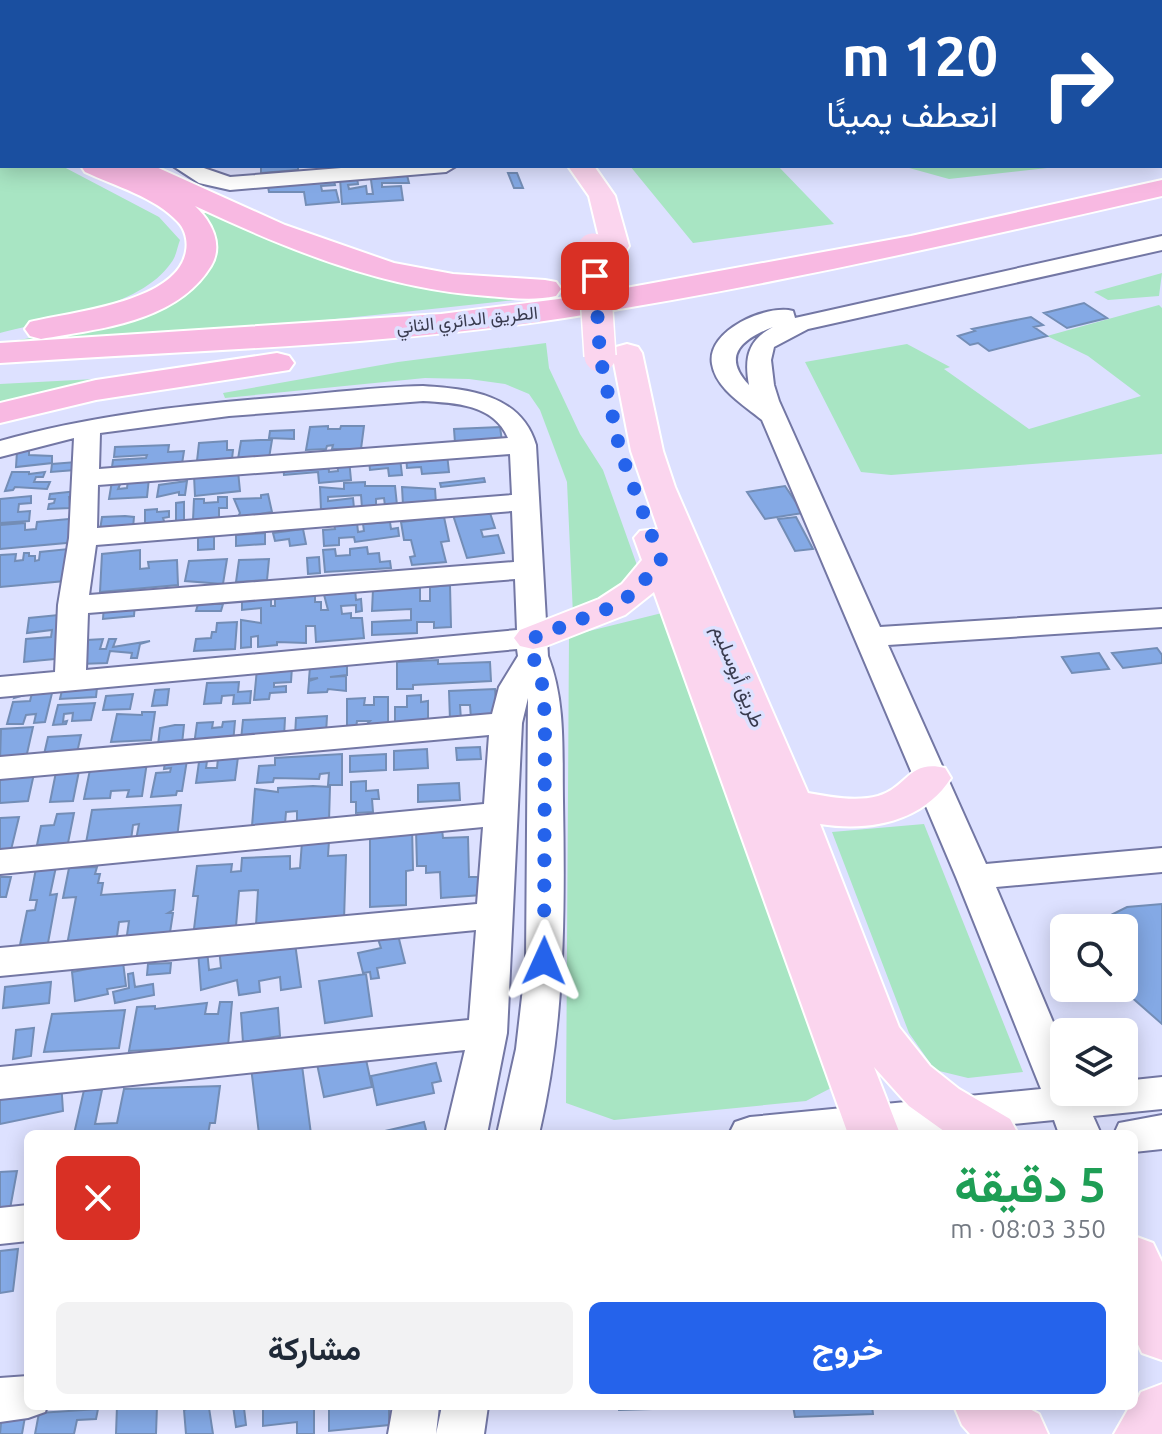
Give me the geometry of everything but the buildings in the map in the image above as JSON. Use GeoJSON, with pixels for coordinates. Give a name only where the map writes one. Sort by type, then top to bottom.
{"type":"FeatureCollection","features":[{"type":"Feature","properties":{"kind":"highway"},"geometry":{"type":"LineString","coordinates":[[0,335],[73,323],[125,310],[163,296],[188,278],[202,255],[201,234],[186,214],[99,168]]}},
{"type":"Feature","properties":{"kind":"highway"},"geometry":{"type":"LineString","coordinates":[[136,168],[363,264],[426,280],[495,289],[556,289],[668,276],[1046,215]]}},
{"type":"Feature","properties":{"kind":"highway","name":"الطريق الدائري الثاني"},"geometry":{"type":"LineString","coordinates":[[0,353],[259,338],[515,316],[726,282],[911,245],[1162,188]]}},
{"type":"Feature","properties":{"kind":"highway","name":"الطريق الدائري الثاني"},"geometry":{"type":"LineString","coordinates":[[0,378],[334,355],[778,290],[957,257],[1162,210]]}},
{"type":"Feature","properties":{"kind":"highway"},"geometry":{"type":"LineString","coordinates":[[0,413],[96,390],[334,355]]}},
{"type":"Feature","properties":{"kind":"main road","name":"طريق أبوسليم"},"geometry":{"type":"LineString","coordinates":[[576,168],[604,248]]}},
{"type":"Feature","properties":{"kind":"main road","name":"طريق أبوسليم"},"geometry":{"type":"LineString","coordinates":[[582,168],[602,196],[620,451],[871,1128]]}},
{"type":"Feature","properties":{"kind":"main road","name":"طريق أبوسليم"},"geometry":{"type":"LineString","coordinates":[[614,354],[658,487],[791,803],[877,1032],[892,1058],[919,1089],[952,1113],[984,1130]]}},
{"type":"Feature","properties":{"kind":"main road"},"geometry":{"type":"LineString","coordinates":[[533,647],[635,592],[661,560]]}},
{"type":"Feature","properties":{"kind":"main road"},"geometry":{"type":"LineString","coordinates":[[791,803],[828,812],[860,813],[891,807],[916,796],[930,778]]}},
{"type":"Feature","properties":{"kind":"main road"},"geometry":{"type":"LineString","coordinates":[[1138,1271],[1162,1335]]}},
{"type":"Feature","properties":{"kind":"main road"},"geometry":{"type":"LineString","coordinates":[[975,1410],[982,1434]]}},
{"type":"Feature","properties":{"kind":"main road"},"geometry":{"type":"LineString","coordinates":[[987,1410],[1000,1424],[1018,1434]]}},
{"type":"Feature","properties":{"kind":"main road"},"geometry":{"type":"LineString","coordinates":[[1144,1434],[1162,1411]]}},
{"type":"Feature","properties":{"kind":"street"},"geometry":{"type":"LineString","coordinates":[[186,168],[211,182],[232,185],[248,181],[420,168]]}},
{"type":"Feature","properties":{"kind":"street"},"geometry":{"type":"LineString","coordinates":[[1072,1118],[974,877],[766,401],[757,361],[759,348],[767,338],[812,321],[1162,243]]}},
{"type":"Feature","properties":{"kind":"street"},"geometry":{"type":"LineString","coordinates":[[774,417],[726,371],[729,343],[751,326],[833,307],[990,282]]}},
{"type":"Feature","properties":{"kind":"street"},"geometry":{"type":"LineString","coordinates":[[0,449],[87,426],[179,413],[416,395],[489,405],[510,419],[523,445],[533,647],[543,687],[545,721],[543,983],[527,1104],[519,1130]]}},
{"type":"Feature","properties":{"kind":"street"},"geometry":{"type":"LineString","coordinates":[[70,680],[73,605],[83,538],[87,426]]}},
{"type":"Feature","properties":{"kind":"street"},"geometry":{"type":"LineString","coordinates":[[85,478],[523,445]]}},
{"type":"Feature","properties":{"kind":"street"},"geometry":{"type":"LineString","coordinates":[[83,538],[526,502]]}},
{"type":"Feature","properties":{"kind":"street"},"geometry":{"type":"LineString","coordinates":[[73,605],[530,569]]}},
{"type":"Feature","properties":{"kind":"street"},"geometry":{"type":"LineString","coordinates":[[874,646],[1162,618]]}},
{"type":"Feature","properties":{"kind":"street"},"geometry":{"type":"LineString","coordinates":[[874,646],[1162,634]]}},
{"type":"Feature","properties":{"kind":"street"},"geometry":{"type":"LineString","coordinates":[[0,687],[533,647]]}},
{"type":"Feature","properties":{"kind":"street"},"geometry":{"type":"LineString","coordinates":[[467,1130],[488,1033],[506,723],[515,687],[533,647]]}},
{"type":"Feature","properties":{"kind":"street"},"geometry":{"type":"LineString","coordinates":[[0,768],[506,723]]}},
{"type":"Feature","properties":{"kind":"street"},"geometry":{"type":"LineString","coordinates":[[0,862],[499,814]]}},
{"type":"Feature","properties":{"kind":"street"},"geometry":{"type":"LineString","coordinates":[[974,877],[1162,860]]}},
{"type":"Feature","properties":{"kind":"street"},"geometry":{"type":"LineString","coordinates":[[0,962],[493,915]]}},
{"type":"Feature","properties":{"kind":"street"},"geometry":{"type":"LineString","coordinates":[[0,1083],[488,1033]]}},
{"type":"Feature","properties":{"kind":"street"},"geometry":{"type":"LineString","coordinates":[[831,1130],[871,1128],[952,1113],[1072,1118],[1162,1093]]}},
{"type":"Feature","properties":{"kind":"street"},"geometry":{"type":"LineString","coordinates":[[1138,1135],[1162,1132]]}},
{"type":"Feature","properties":{"kind":"street"},"geometry":{"type":"LineString","coordinates":[[0,1226],[24,1223]]}},
{"type":"Feature","properties":{"kind":"street"},"geometry":{"type":"LineString","coordinates":[[0,1400],[24,1397]]}},
{"type":"Feature","properties":{"kind":"street"},"geometry":{"type":"LineString","coordinates":[[412,1434],[415,1410]]}},
{"type":"Feature","properties":{"kind":"street"},"geometry":{"type":"LineString","coordinates":[[460,1434],[464,1410]]}},
{"type":"Feature","properties":{"kind":"green space"},"geometry":{"type":"Polygon","coordinates":[[[0,168],[66,168],[159,217],[180,240],[171,263],[138,291],[93,310],[0,333],[0,168]]]}},
{"type":"Feature","properties":{"kind":"green space"},"geometry":{"type":"Polygon","coordinates":[[[632,168],[780,168],[834,224],[693,243],[632,168]]]}},
{"type":"Feature","properties":{"kind":"green space"},"geometry":{"type":"Polygon","coordinates":[[[909,168],[1047,168],[949,179],[909,168]]]}},
{"type":"Feature","properties":{"kind":"green space"},"geometry":{"type":"Polygon","coordinates":[[[199,203],[354,266],[543,297],[209,331],[8,342],[102,325],[210,265],[214,240],[199,203]]]}},
{"type":"Feature","properties":{"kind":"green space"},"geometry":{"type":"Polygon","coordinates":[[[1162,273],[1159,296],[1108,300],[1094,292],[1162,273]]]}},
{"type":"Feature","properties":{"kind":"green space"},"geometry":{"type":"Polygon","coordinates":[[[1159,305],[1162,308],[1162,454],[891,475],[861,472],[805,362],[907,344],[950,367],[944,369],[1029,429],[1141,396],[1088,356],[1047,336],[1159,305]]]}},
{"type":"Feature","properties":{"kind":"green space"},"geometry":{"type":"Polygon","coordinates":[[[546,343],[549,368],[580,434],[603,470],[638,568],[620,585],[573,615],[567,482],[540,410],[529,394],[505,384],[425,378],[225,398],[223,393],[398,362],[546,343]]]}},
{"type":"Feature","properties":{"kind":"green space"},"geometry":{"type":"Polygon","coordinates":[[[114,378],[4,401],[0,402],[0,384],[114,378]]]}},
{"type":"Feature","properties":{"kind":"green space"},"geometry":{"type":"Polygon","coordinates":[[[662,613],[833,1087],[806,1101],[614,1120],[566,1103],[569,636],[662,613]]]}},
{"type":"Feature","properties":{"kind":"green space"},"geometry":{"type":"Polygon","coordinates":[[[924,824],[1023,1072],[968,1078],[935,1070],[909,1033],[832,832],[924,824]]]}},
{"type":"Feature","properties":{"kind":"route"},"geometry":{"type":"LineString","coordinates":[[544,961],[545,721],[543,687],[533,656],[533,638],[612,607],[635,592],[661,560],[633,493],[620,451],[600,356],[595,276]]}}]}
